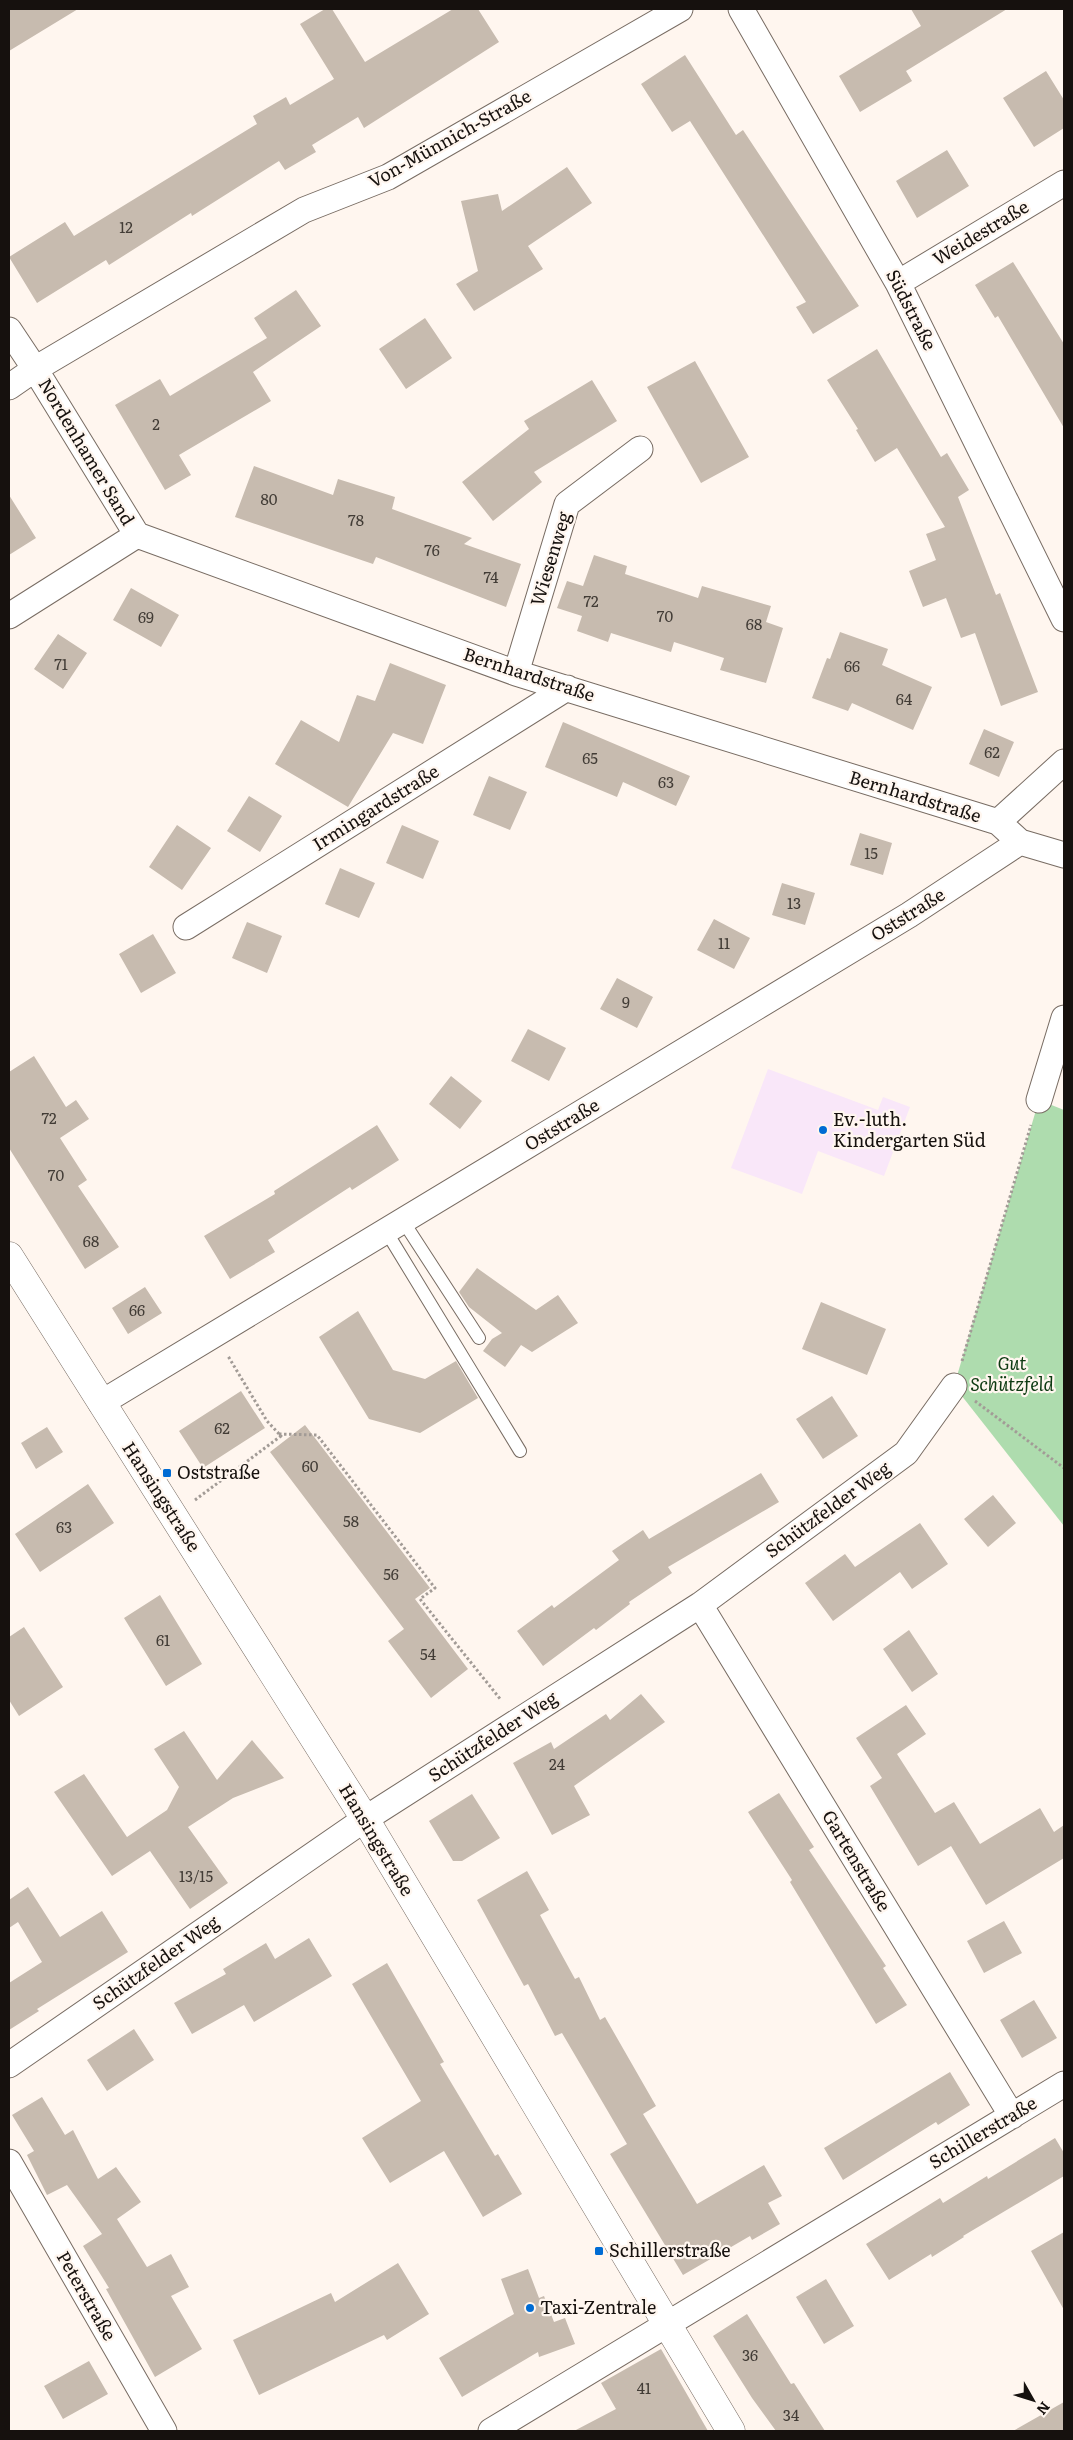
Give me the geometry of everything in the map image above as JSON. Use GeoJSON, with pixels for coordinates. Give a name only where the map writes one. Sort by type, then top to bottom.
{"type":"FeatureCollection","features":[{"type":"Feature","properties":{"kind":"street","name":"Von-Münnich-Straße"},"geometry":{"type":"LineString","coordinates":[[35,369],[304,210],[388,177],[680,9]]}},
{"type":"Feature","properties":{"kind":"street","name":"Südstraße"},"geometry":{"type":"LineString","coordinates":[[741,9],[898,284],[1064,619]]}},
{"type":"Feature","properties":{"kind":"street","name":"Weidestraße"},"geometry":{"type":"LineString","coordinates":[[898,284],[1064,184]]}},
{"type":"Feature","properties":{"kind":"street","name":"Nordenhamer Sand"},"geometry":{"type":"LineString","coordinates":[[9,330],[137,535]]}},
{"type":"Feature","properties":{"kind":"street","name":"Nordenhamer Sand"},"geometry":{"type":"LineString","coordinates":[[9,387],[35,369]]}},
{"type":"Feature","properties":{"kind":"street","name":"Wiesenweg"},"geometry":{"type":"LineString","coordinates":[[516,672],[567,504],[640,450]]}},
{"type":"Feature","properties":{"kind":"street"},"geometry":{"type":"LineString","coordinates":[[9,616],[137,535]]}},
{"type":"Feature","properties":{"kind":"street","name":"Bernhardstraße"},"geometry":{"type":"LineString","coordinates":[[137,535],[516,672],[998,822],[1020,842],[1064,855]]}},
{"type":"Feature","properties":{"kind":"street","name":"Irmingardstraße"},"geometry":{"type":"LineString","coordinates":[[186,927],[567,688]]}},
{"type":"Feature","properties":{"kind":"street"},"geometry":{"type":"LineString","coordinates":[[998,822],[1064,762]]}},
{"type":"Feature","properties":{"kind":"street","name":"Oststraße"},"geometry":{"type":"LineString","coordinates":[[101,1403],[909,915],[1020,842]]}},
{"type":"Feature","properties":{"kind":"street"},"geometry":{"type":"LineString","coordinates":[[1039,1100],[1064,1018]]}},
{"type":"Feature","properties":{"kind":"street","name":"Hansingstraße"},"geometry":{"type":"LineString","coordinates":[[9,1256],[364,1819],[668,2323],[731,2431]]}},
{"type":"Feature","properties":{"kind":"street","name":"Schützfelder Weg"},"geometry":{"type":"LineString","coordinates":[[9,2065],[364,1819],[700,1605],[906,1452],[954,1386]]}},
{"type":"Feature","properties":{"kind":"street","name":"Gartenstraße"},"geometry":{"type":"LineString","coordinates":[[700,1605],[1012,2116]]}},
{"type":"Feature","properties":{"kind":"street","name":"Schillerstraße"},"geometry":{"type":"LineString","coordinates":[[491,2431],[1064,2084]]}},
{"type":"Feature","properties":{"kind":"street","name":"Peterstraße"},"geometry":{"type":"LineString","coordinates":[[9,2162],[164,2431]]}},
{"type":"Feature","properties":{"kind":"lane"},"geometry":{"type":"LineString","coordinates":[[394,1226],[479,1338]]}},
{"type":"Feature","properties":{"kind":"lane"},"geometry":{"type":"LineString","coordinates":[[394,1226],[520,1450]]}},
{"type":"Feature","properties":{"kind":"path"},"geometry":{"type":"LineString","coordinates":[[1039,1100],[954,1386],[1064,1468]]}},
{"type":"Feature","properties":{"kind":"path"},"geometry":{"type":"LineString","coordinates":[[174,1516],[281,1436],[268,1421],[215,1334]]}},
{"type":"Feature","properties":{"kind":"path"},"geometry":{"type":"LineString","coordinates":[[279,1434],[317,1434],[435,1588],[420,1599],[517,1721]]}},
{"type":"Feature","properties":{"kind":"shaded area","name":"Ev.-luth. Kindergarten Süd"},"geometry":{"type":"Polygon","coordinates":[[[768,1069],[878,1110],[883,1097],[910,1107],[884,1176],[818,1151],[802,1194],[731,1168],[768,1069]]]}},
{"type":"Feature","properties":{"kind":"green space","name":"Gut Schützfeld"},"geometry":{"type":"Polygon","coordinates":[[[1039,1100],[1064,1110],[1064,1526],[954,1386],[1039,1100]]]}},
{"type":"Feature","properties":{"kind":"building"},"geometry":{"type":"Polygon","coordinates":[[[9,9],[78,9],[9,51],[9,9]]]}},
{"type":"Feature","properties":{"kind":"building"},"geometry":{"type":"Polygon","coordinates":[[[325,9],[332,9],[365,62],[453,9],[478,9],[499,42],[364,128],[358,117],[312,145],[316,152],[285,170],[279,161],[192,216],[191,213],[109,265],[106,260],[37,303],[9,257],[65,222],[74,236],[257,124],[253,116],[286,97],[290,105],[334,79],[300,24],[325,9]]]}},
{"type":"Feature","properties":{"kind":"building"},"geometry":{"type":"Polygon","coordinates":[[[911,9],[1007,9],[906,71],[912,81],[860,112],[839,76],[921,26],[911,9]]]}},
{"type":"Feature","properties":{"kind":"building"},"geometry":{"type":"Polygon","coordinates":[[[685,55],[736,135],[743,130],[859,306],[813,334],[796,307],[806,302],[690,121],[672,132],[641,84],[685,55]]]}},
{"type":"Feature","properties":{"kind":"building"},"geometry":{"type":"Polygon","coordinates":[[[1046,71],[1064,100],[1064,128],[1034,147],[1003,98],[1046,71]]]}},
{"type":"Feature","properties":{"kind":"building"},"geometry":{"type":"Polygon","coordinates":[[[947,150],[969,186],[917,218],[896,181],[947,150]]]}},
{"type":"Feature","properties":{"kind":"building"},"geometry":{"type":"Polygon","coordinates":[[[567,167],[592,203],[528,246],[543,269],[474,311],[456,284],[478,271],[461,201],[498,194],[502,211],[567,167]]]}},
{"type":"Feature","properties":{"kind":"building"},"geometry":{"type":"Polygon","coordinates":[[[1013,262],[1064,344],[1064,428],[998,316],[995,318],[975,285],[1013,262]]]}},
{"type":"Feature","properties":{"kind":"building"},"geometry":{"type":"Polygon","coordinates":[[[296,290],[321,326],[253,372],[271,401],[179,455],[191,475],[165,490],[115,405],[160,379],[170,396],[267,338],[254,318],[296,290]]]}},
{"type":"Feature","properties":{"kind":"building"},"geometry":{"type":"Polygon","coordinates":[[[425,318],[452,358],[406,389],[379,349],[425,318]]]}},
{"type":"Feature","properties":{"kind":"building"},"geometry":{"type":"Polygon","coordinates":[[[877,349],[941,457],[947,453],[969,490],[958,497],[996,595],[1000,593],[1038,692],[1001,706],[975,633],[961,638],[946,598],[923,607],[909,571],[936,560],[926,534],[945,527],[897,448],[875,462],[856,430],[858,429],[827,380],[877,349]]]}},
{"type":"Feature","properties":{"kind":"building"},"geometry":{"type":"Polygon","coordinates":[[[695,361],[749,457],[701,483],[647,387],[695,361]]]}},
{"type":"Feature","properties":{"kind":"building"},"geometry":{"type":"Polygon","coordinates":[[[592,380],[617,421],[534,472],[542,482],[493,521],[462,482],[529,429],[524,421],[592,380]]]}},
{"type":"Feature","properties":{"kind":"building"},"geometry":{"type":"Polygon","coordinates":[[[254,466],[333,495],[338,479],[395,497],[392,509],[472,538],[464,544],[521,564],[506,607],[376,557],[373,564],[235,517],[254,466]]]}},
{"type":"Feature","properties":{"kind":"building"},"geometry":{"type":"Polygon","coordinates":[[[9,495],[36,538],[9,555],[9,495]]]}},
{"type":"Feature","properties":{"kind":"building"},"geometry":{"type":"Polygon","coordinates":[[[594,555],[627,566],[625,574],[698,598],[702,586],[771,606],[766,622],[783,628],[766,683],[720,670],[724,658],[674,642],[671,652],[611,633],[608,642],[577,631],[582,616],[557,608],[567,581],[583,586],[594,555]]]}},
{"type":"Feature","properties":{"kind":"building"},"geometry":{"type":"Polygon","coordinates":[[[131,588],[179,615],[161,647],[113,620],[131,588]]]}},
{"type":"Feature","properties":{"kind":"building"},"geometry":{"type":"Polygon","coordinates":[[[840,632],[888,649],[882,665],[932,687],[913,730],[852,703],[848,711],[812,698],[827,658],[830,659],[840,632]]]}},
{"type":"Feature","properties":{"kind":"building"},"geometry":{"type":"Polygon","coordinates":[[[58,634],[87,653],[63,689],[34,669],[58,634]]]}},
{"type":"Feature","properties":{"kind":"building"},"geometry":{"type":"Polygon","coordinates":[[[390,663],[446,685],[423,744],[393,733],[348,807],[275,764],[301,720],[339,742],[357,695],[375,701],[390,663]]]}},
{"type":"Feature","properties":{"kind":"building"},"geometry":{"type":"Polygon","coordinates":[[[563,722],[690,776],[676,806],[623,782],[617,797],[545,767],[563,722]]]}},
{"type":"Feature","properties":{"kind":"building"},"geometry":{"type":"Polygon","coordinates":[[[984,729],[1014,742],[999,777],[969,764],[984,729]]]}},
{"type":"Feature","properties":{"kind":"building"},"geometry":{"type":"Polygon","coordinates":[[[489,776],[527,792],[510,830],[473,815],[489,776]]]}},
{"type":"Feature","properties":{"kind":"building"},"geometry":{"type":"Polygon","coordinates":[[[249,796],[282,816],[260,852],[227,831],[249,796]]]}},
{"type":"Feature","properties":{"kind":"building"},"geometry":{"type":"Polygon","coordinates":[[[177,825],[211,848],[182,890],[149,867],[177,825]]]}},
{"type":"Feature","properties":{"kind":"building"},"geometry":{"type":"Polygon","coordinates":[[[402,825],[439,841],[423,879],[386,863],[402,825]]]}},
{"type":"Feature","properties":{"kind":"building"},"geometry":{"type":"Polygon","coordinates":[[[860,833],[892,843],[883,875],[850,865],[860,833]]]}},
{"type":"Feature","properties":{"kind":"building"},"geometry":{"type":"Polygon","coordinates":[[[340,868],[375,883],[359,918],[325,904],[340,868]]]}},
{"type":"Feature","properties":{"kind":"building"},"geometry":{"type":"Polygon","coordinates":[[[782,883],[815,893],[805,925],[772,915],[782,883]]]}},
{"type":"Feature","properties":{"kind":"building"},"geometry":{"type":"Polygon","coordinates":[[[714,919],[750,938],[734,969],[697,950],[714,919]]]}},
{"type":"Feature","properties":{"kind":"building"},"geometry":{"type":"Polygon","coordinates":[[[247,922],[282,936],[267,973],[232,958],[247,922]]]}},
{"type":"Feature","properties":{"kind":"building"},"geometry":{"type":"Polygon","coordinates":[[[153,934],[176,973],[141,993],[119,954],[153,934]]]}},
{"type":"Feature","properties":{"kind":"building"},"geometry":{"type":"Polygon","coordinates":[[[617,978],[653,997],[637,1028],[600,1009],[617,978]]]}},
{"type":"Feature","properties":{"kind":"building"},"geometry":{"type":"Polygon","coordinates":[[[528,1029],[566,1048],[549,1081],[511,1061],[528,1029]]]}},
{"type":"Feature","properties":{"kind":"building"},"geometry":{"type":"Polygon","coordinates":[[[34,1056],[66,1107],[76,1100],[89,1119],[60,1138],[87,1180],[78,1186],[119,1247],[85,1269],[9,1148],[9,1072],[34,1056]]]}},
{"type":"Feature","properties":{"kind":"building"},"geometry":{"type":"Polygon","coordinates":[[[451,1076],[482,1101],[460,1129],[429,1104],[451,1076]]]}},
{"type":"Feature","properties":{"kind":"building"},"geometry":{"type":"Polygon","coordinates":[[[377,1125],[399,1160],[352,1190],[350,1187],[268,1240],[275,1252],[230,1279],[204,1236],[275,1194],[274,1191],[377,1125]]]}},
{"type":"Feature","properties":{"kind":"building"},"geometry":{"type":"Polygon","coordinates":[[[477,1268],[536,1310],[558,1295],[578,1323],[532,1352],[521,1345],[505,1367],[483,1351],[492,1339],[502,1333],[469,1307],[459,1292],[477,1268]]]}},
{"type":"Feature","properties":{"kind":"building"},"geometry":{"type":"Polygon","coordinates":[[[145,1287],[162,1313],[128,1334],[112,1308],[145,1287]]]}},
{"type":"Feature","properties":{"kind":"building"},"geometry":{"type":"Polygon","coordinates":[[[821,1302],[886,1329],[867,1375],[802,1349],[821,1302]]]}},
{"type":"Feature","properties":{"kind":"building"},"geometry":{"type":"Polygon","coordinates":[[[358,1311],[393,1370],[425,1379],[456,1361],[478,1398],[420,1433],[369,1419],[319,1337],[358,1311]]]}},
{"type":"Feature","properties":{"kind":"building"},"geometry":{"type":"Polygon","coordinates":[[[241,1391],[265,1428],[203,1468],[179,1431],[241,1391]]]}},
{"type":"Feature","properties":{"kind":"building"},"geometry":{"type":"Polygon","coordinates":[[[832,1396],[858,1436],[823,1459],[796,1419],[832,1396]]]}},
{"type":"Feature","properties":{"kind":"building"},"geometry":{"type":"Polygon","coordinates":[[[305,1425],[430,1588],[415,1599],[468,1669],[431,1698],[388,1641],[404,1629],[270,1452],[305,1425]]]}},
{"type":"Feature","properties":{"kind":"building"},"geometry":{"type":"Polygon","coordinates":[[[47,1427],[63,1452],[36,1469],[21,1443],[47,1427]]]}},
{"type":"Feature","properties":{"kind":"building"},"geometry":{"type":"Polygon","coordinates":[[[761,1473],[779,1502],[668,1567],[672,1573],[629,1602],[630,1604],[596,1630],[594,1628],[543,1666],[517,1631],[552,1605],[554,1608],[619,1560],[612,1551],[643,1530],[649,1539],[761,1473]]]}},
{"type":"Feature","properties":{"kind":"building"},"geometry":{"type":"Polygon","coordinates":[[[88,1484],[114,1523],[40,1572],[15,1534],[88,1484]]]}},
{"type":"Feature","properties":{"kind":"building"},"geometry":{"type":"Polygon","coordinates":[[[993,1495],[1016,1523],[988,1547],[964,1519],[993,1495]]]}},
{"type":"Feature","properties":{"kind":"building"},"geometry":{"type":"Polygon","coordinates":[[[920,1523],[948,1564],[912,1589],[900,1572],[833,1621],[805,1583],[845,1554],[855,1567],[920,1523]]]}},
{"type":"Feature","properties":{"kind":"building"},"geometry":{"type":"Polygon","coordinates":[[[160,1595],[202,1664],[166,1686],[124,1618],[160,1595]]]}},
{"type":"Feature","properties":{"kind":"building"},"geometry":{"type":"Polygon","coordinates":[[[24,1627],[63,1687],[19,1716],[9,1700],[9,1637],[24,1627]]]}},
{"type":"Feature","properties":{"kind":"building"},"geometry":{"type":"Polygon","coordinates":[[[909,1630],[938,1674],[912,1692],[883,1649],[909,1630]]]}},
{"type":"Feature","properties":{"kind":"building"},"geometry":{"type":"Polygon","coordinates":[[[641,1694],[665,1722],[574,1786],[590,1815],[552,1835],[513,1763],[551,1742],[554,1749],[606,1714],[610,1720],[641,1694]]]}},
{"type":"Feature","properties":{"kind":"building"},"geometry":{"type":"Polygon","coordinates":[[[906,1705],[926,1734],[897,1754],[935,1813],[954,1802],[980,1844],[1040,1808],[1054,1832],[1064,1825],[1064,1858],[986,1905],[951,1846],[918,1866],[870,1786],[882,1778],[856,1738],[906,1705]]]}},
{"type":"Feature","properties":{"kind":"building"},"geometry":{"type":"Polygon","coordinates":[[[184,1731],[217,1780],[252,1740],[284,1778],[233,1798],[188,1827],[228,1883],[190,1909],[150,1851],[112,1876],[54,1792],[84,1774],[127,1837],[167,1810],[179,1787],[154,1749],[184,1731]]]}},
{"type":"Feature","properties":{"kind":"building"},"geometry":{"type":"Polygon","coordinates":[[[779,1793],[814,1847],[809,1850],[886,1966],[883,1968],[907,2005],[876,2024],[790,1882],[792,1880],[748,1812],[779,1793]]]}},
{"type":"Feature","properties":{"kind":"building"},"geometry":{"type":"Polygon","coordinates":[[[472,1794],[500,1838],[462,1861],[453,1861],[429,1821],[472,1794]]]}},
{"type":"Feature","properties":{"kind":"building"},"geometry":{"type":"Polygon","coordinates":[[[527,1871],[549,1910],[540,1915],[575,1979],[579,1977],[600,2020],[605,2017],[656,2106],[643,2114],[697,2204],[764,2165],[782,2196],[768,2203],[780,2224],[752,2240],[750,2236],[683,2275],[610,2154],[627,2144],[562,2033],[555,2036],[528,1984],[524,1986],[477,1900],[527,1871]]]}},
{"type":"Feature","properties":{"kind":"building"},"geometry":{"type":"Polygon","coordinates":[[[28,1887],[60,1937],[102,1911],[128,1952],[37,2009],[39,2011],[9,2030],[9,1983],[42,1962],[18,1922],[9,1928],[9,1900],[28,1887]]]}},
{"type":"Feature","properties":{"kind":"building"},"geometry":{"type":"Polygon","coordinates":[[[1004,1921],[1022,1953],[984,1973],[967,1941],[1004,1921]]]}},
{"type":"Feature","properties":{"kind":"building"},"geometry":{"type":"Polygon","coordinates":[[[309,1938],[332,1976],[254,2022],[244,2005],[192,2034],[174,2003],[226,1974],[223,1969],[266,1943],[275,1959],[309,1938]]]}},
{"type":"Feature","properties":{"kind":"building"},"geometry":{"type":"Polygon","coordinates":[[[387,1963],[444,2062],[440,2064],[495,2156],[498,2154],[522,2194],[483,2217],[444,2151],[390,2183],[362,2138],[421,2101],[352,1984],[387,1963]]]}},
{"type":"Feature","properties":{"kind":"building"},"geometry":{"type":"Polygon","coordinates":[[[1034,2000],[1057,2038],[1022,2058],[1000,2020],[1034,2000]]]}},
{"type":"Feature","properties":{"kind":"building"},"geometry":{"type":"Polygon","coordinates":[[[134,2029],[154,2060],[107,2091],[87,2060],[134,2029]]]}},
{"type":"Feature","properties":{"kind":"building"},"geometry":{"type":"Polygon","coordinates":[[[950,2072],[970,2105],[938,2125],[936,2122],[843,2180],[824,2148],[950,2072]]]}},
{"type":"Feature","properties":{"kind":"building"},"geometry":{"type":"Polygon","coordinates":[[[42,2097],[65,2135],[73,2130],[98,2179],[116,2167],[141,2202],[117,2219],[147,2267],[171,2254],[189,2287],[171,2296],[202,2349],[155,2377],[106,2289],[109,2288],[83,2246],[102,2234],[67,2185],[47,2195],[27,2155],[34,2151],[12,2115],[42,2097]]]}},
{"type":"Feature","properties":{"kind":"building"},"geometry":{"type":"Polygon","coordinates":[[[1055,2138],[1064,2153],[1064,2176],[963,2236],[932,2257],[931,2254],[889,2280],[866,2244],[940,2198],[943,2203],[987,2176],[988,2179],[1055,2138]]]}},
{"type":"Feature","properties":{"kind":"building"},"geometry":{"type":"Polygon","coordinates":[[[1064,2232],[1064,2310],[1031,2251],[1064,2232]]]}},
{"type":"Feature","properties":{"kind":"building"},"geometry":{"type":"Polygon","coordinates":[[[398,2263],[429,2314],[387,2340],[384,2335],[259,2395],[233,2340],[331,2293],[335,2302],[398,2263]]]}},
{"type":"Feature","properties":{"kind":"building"},"geometry":{"type":"Polygon","coordinates":[[[528,2269],[539,2298],[544,2296],[554,2322],[565,2318],[575,2344],[539,2357],[538,2352],[462,2397],[439,2358],[514,2314],[501,2279],[528,2269]]]}},
{"type":"Feature","properties":{"kind":"building"},"geometry":{"type":"Polygon","coordinates":[[[826,2279],[854,2326],[824,2344],[796,2297],[826,2279]]]}},
{"type":"Feature","properties":{"kind":"building"},"geometry":{"type":"Polygon","coordinates":[[[747,2314],[791,2384],[794,2383],[825,2431],[776,2431],[752,2398],[713,2336],[747,2314]]]}},
{"type":"Feature","properties":{"kind":"building"},"geometry":{"type":"Polygon","coordinates":[[[661,2349],[708,2431],[574,2431],[616,2409],[601,2383],[661,2349]]]}},
{"type":"Feature","properties":{"kind":"building"},"geometry":{"type":"Polygon","coordinates":[[[89,2361],[108,2394],[63,2419],[44,2386],[89,2361]]]}},
{"type":"Feature","properties":{"kind":"building"},"geometry":{"type":"Polygon","coordinates":[[[1064,2402],[1064,2431],[1013,2431],[1064,2402]]]}},
{"type":"Feature","properties":{"kind":"place","name":"Ev.-luth. Kindergarten Süd"},"geometry":{"type":"Point","coordinates":[823,1130]}},
{"type":"Feature","properties":{"kind":"place","name":"Oststraße"},"geometry":{"type":"Point","coordinates":[167,1473]}},
{"type":"Feature","properties":{"kind":"place","name":"Schillerstraße"},"geometry":{"type":"Point","coordinates":[599,2251]}},
{"type":"Feature","properties":{"kind":"place","name":"Taxi-Zentrale"},"geometry":{"type":"Point","coordinates":[530,2308]}}]}
